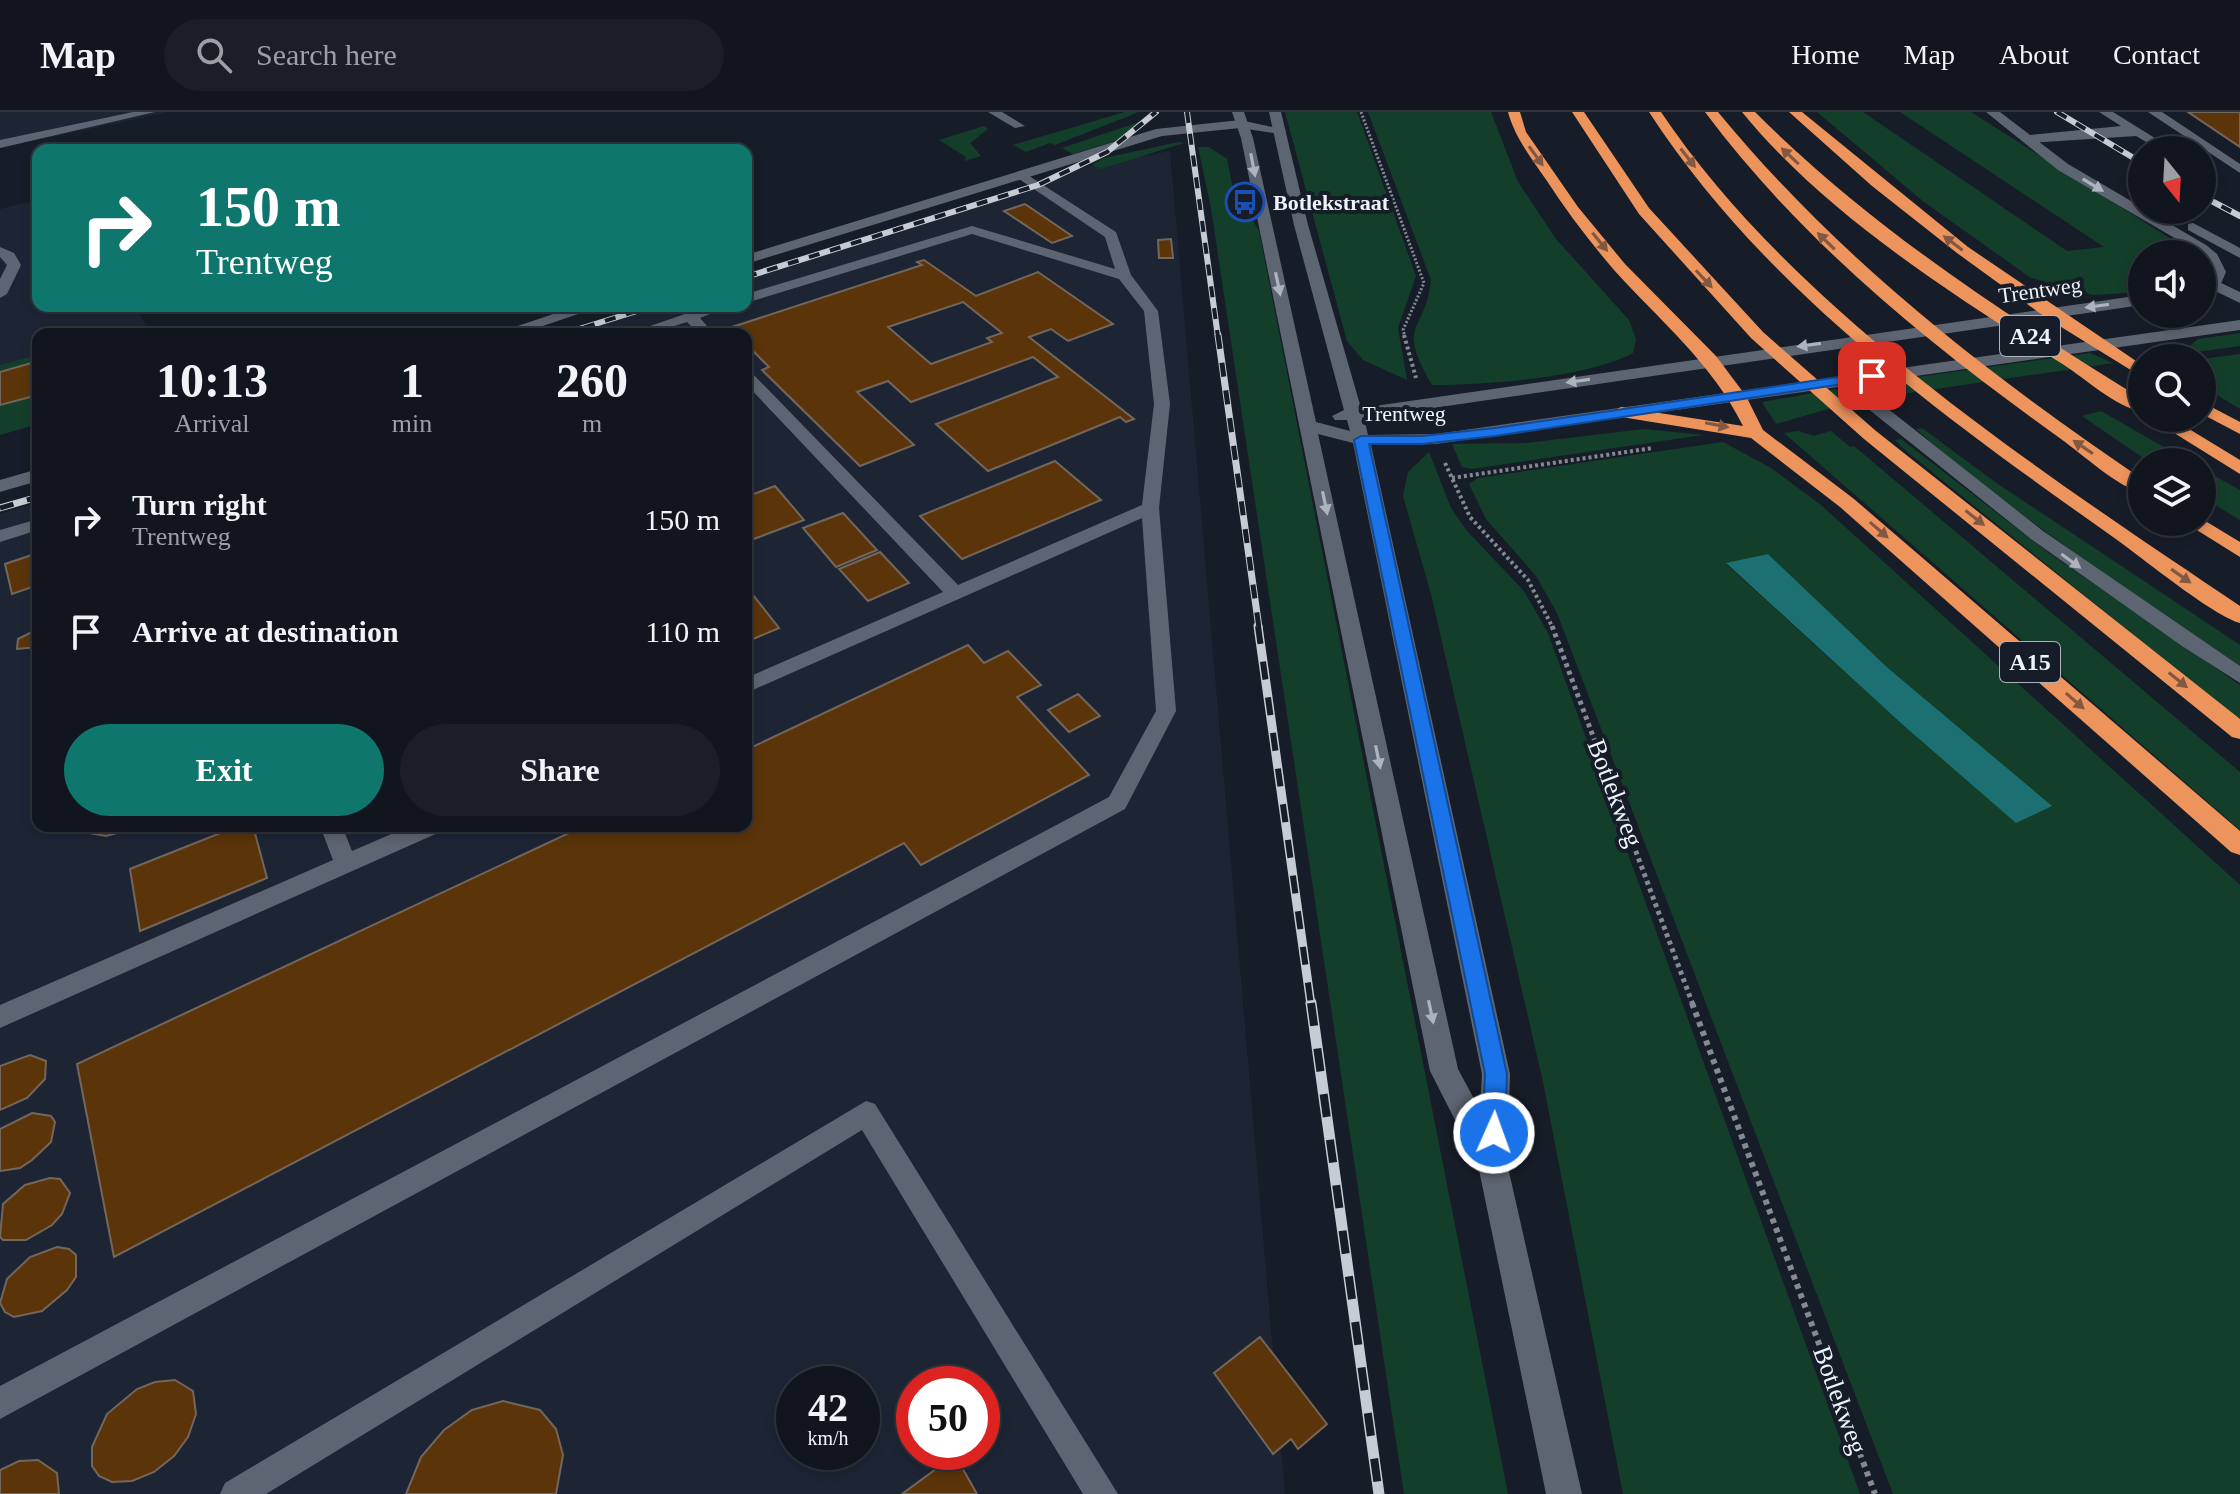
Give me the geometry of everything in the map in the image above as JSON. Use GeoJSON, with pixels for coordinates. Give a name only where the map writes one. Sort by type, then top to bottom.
{"type":"FeatureCollection","features":[{"type":"Feature","properties":{"kind":"highway","name":"A15"},"geometry":{"type":"LineString","coordinates":[[1514,112],[1520,132],[1573,210],[1620,267],[1710,360],[1737,396],[1756,433],[1858,513],[2240,845]]}},
{"type":"Feature","properties":{"kind":"highway"},"geometry":{"type":"LineString","coordinates":[[1578,112],[1644,211],[1728,305],[1780,356],[1870,435],[2240,731]]}},
{"type":"Feature","properties":{"kind":"highway"},"geometry":{"type":"LineString","coordinates":[[1655,112],[1723,202],[1818,297],[1958,417],[2240,616]]}},
{"type":"Feature","properties":{"kind":"highway"},"geometry":{"type":"LineString","coordinates":[[1711,112],[1776,191],[1946,348],[2023,407],[2128,478]]}},
{"type":"Feature","properties":{"kind":"highway","name":"A24"},"geometry":{"type":"LineString","coordinates":[[1748,112],[1836,198],[1940,276],[2128,399]]}},
{"type":"Feature","properties":{"kind":"highway"},"geometry":{"type":"LineString","coordinates":[[1795,112],[1886,192],[2096,345],[2128,364]]}},
{"type":"Feature","properties":{"kind":"highway","name":"A15"},"geometry":{"type":"LineString","coordinates":[[1621,412],[1756,433]]}},
{"type":"Feature","properties":{"kind":"highway"},"geometry":{"type":"LineString","coordinates":[[2216,415],[2240,429]]}},
{"type":"Feature","properties":{"kind":"highway"},"geometry":{"type":"LineString","coordinates":[[2182,432],[2240,468]]}},
{"type":"Feature","properties":{"kind":"highway"},"geometry":{"type":"LineString","coordinates":[[2216,536],[2240,551]]}},
{"type":"Feature","properties":{"kind":"main road"},"geometry":{"type":"LineString","coordinates":[[1275,112],[1301,225],[1361,440],[1496,1074],[1492,1163],[1564,1494]]}},
{"type":"Feature","properties":{"kind":"main road"},"geometry":{"type":"LineString","coordinates":[[1992,112],[2063,167],[2187,240]]}},
{"type":"Feature","properties":{"kind":"main road"},"geometry":{"type":"LineString","coordinates":[[752,258],[1131,143],[1242,124],[1280,130]]}},
{"type":"Feature","properties":{"kind":"main road"},"geometry":{"type":"LineString","coordinates":[[1242,124],[1309,426],[1444,1071],[1492,1163]]}},
{"type":"Feature","properties":{"kind":"main road"},"geometry":{"type":"LineString","coordinates":[[2030,139],[2128,191]]}},
{"type":"Feature","properties":{"kind":"main road"},"geometry":{"type":"LineString","coordinates":[[2187,224],[2240,254]]}},
{"type":"Feature","properties":{"kind":"main road"},"geometry":{"type":"LineString","coordinates":[[2216,289],[2240,291]]}},
{"type":"Feature","properties":{"kind":"main road"},"geometry":{"type":"LineString","coordinates":[[2216,290],[2240,298]]}},
{"type":"Feature","properties":{"kind":"main road","name":"Trentweg"},"geometry":{"type":"LineString","coordinates":[[1309,426],[1354,412],[2128,302]]}},
{"type":"Feature","properties":{"kind":"main road"},"geometry":{"type":"LineString","coordinates":[[522,328],[574,312]]}},
{"type":"Feature","properties":{"kind":"main road","name":"Trentweg"},"geometry":{"type":"LineString","coordinates":[[1309,426],[1361,440],[1436,439],[2240,325]]}},
{"type":"Feature","properties":{"kind":"main road"},"geometry":{"type":"LineString","coordinates":[[0,486],[32,477]]}},
{"type":"Feature","properties":{"kind":"lane"},"geometry":{"type":"LineString","coordinates":[[0,144],[149,112]]}},
{"type":"Feature","properties":{"kind":"lane"},"geometry":{"type":"LineString","coordinates":[[994,112],[1019,126]]}},
{"type":"Feature","properties":{"kind":"lane"},"geometry":{"type":"LineString","coordinates":[[2105,112],[2145,136]]}},
{"type":"Feature","properties":{"kind":"lane"},"geometry":{"type":"LineString","coordinates":[[2154,112],[2240,169]]}},
{"type":"Feature","properties":{"kind":"lane"},"geometry":{"type":"LineString","coordinates":[[2030,139],[2138,132]]}},
{"type":"Feature","properties":{"kind":"lane"},"geometry":{"type":"LineString","coordinates":[[0,1403],[1117,803],[1166,711],[1150,508],[1162,404],[1151,311],[1124,276],[1111,235],[1023,176]]}},
{"type":"Feature","properties":{"kind":"lane"},"geometry":{"type":"LineString","coordinates":[[752,297],[972,230],[1124,276]]}},
{"type":"Feature","properties":{"kind":"lane"},"geometry":{"type":"LineString","coordinates":[[0,251],[9,256],[14,265],[0,294]]}},
{"type":"Feature","properties":{"kind":"lane"},"geometry":{"type":"LineString","coordinates":[[653,328],[703,312]]}},
{"type":"Feature","properties":{"kind":"lane"},"geometry":{"type":"LineString","coordinates":[[690,316],[701,328]]}},
{"type":"Feature","properties":{"kind":"lane"},"geometry":{"type":"LineString","coordinates":[[752,381],[954,592]]}},
{"type":"Feature","properties":{"kind":"lane"},"geometry":{"type":"LineString","coordinates":[[1843,381],[2028,529],[2240,676]]}},
{"type":"Feature","properties":{"kind":"lane"},"geometry":{"type":"LineString","coordinates":[[752,683],[1150,508]]}},
{"type":"Feature","properties":{"kind":"lane"},"geometry":{"type":"LineString","coordinates":[[0,536],[32,526]]}},
{"type":"Feature","properties":{"kind":"lane"},"geometry":{"type":"LineString","coordinates":[[333,832],[346,864]]}},
{"type":"Feature","properties":{"kind":"lane"},"geometry":{"type":"LineString","coordinates":[[0,1017],[418,832]]}},
{"type":"Feature","properties":{"kind":"lane"},"geometry":{"type":"LineString","coordinates":[[236,1494],[866,1113],[1102,1494]]}},
{"type":"Feature","properties":{"kind":"path"},"geometry":{"type":"LineString","coordinates":[[1361,112],[1424,283],[1403,330],[1424,402]]}},
{"type":"Feature","properties":{"kind":"path","name":"Botlekweg"},"geometry":{"type":"LineString","coordinates":[[1436,439],[1470,517],[1528,580],[1547,613],[1875,1494]]}},
{"type":"Feature","properties":{"kind":"path"},"geometry":{"type":"LineString","coordinates":[[1452,478],[1661,447]]}},
{"type":"Feature","properties":{"kind":"shaded area"},"geometry":{"type":"Polygon","coordinates":[[[0,112],[168,112],[0,148],[0,112]]]}},
{"type":"Feature","properties":{"kind":"shaded area"},"geometry":{"type":"Polygon","coordinates":[[[1125,112],[1139,112],[1055,145],[1050,143],[1026,152],[1013,145],[1125,112]]]}},
{"type":"Feature","properties":{"kind":"shaded area"},"geometry":{"type":"Polygon","coordinates":[[[1285,112],[1357,112],[1416,276],[1398,328],[1407,380],[1363,360],[1347,341],[1285,112]]]}},
{"type":"Feature","properties":{"kind":"shaded area"},"geometry":{"type":"Polygon","coordinates":[[[1368,112],[1491,112],[1518,182],[1556,239],[1629,320],[1636,340],[1633,353],[1613,362],[1563,374],[1480,384],[1432,385],[1415,349],[1414,338],[1431,280],[1368,112]]]}},
{"type":"Feature","properties":{"kind":"shaded area"},"geometry":{"type":"Polygon","coordinates":[[[1817,112],[1863,112],[2067,251],[2104,247],[1900,112],[1971,112],[2128,212],[2128,224],[2148,224],[2173,240],[2128,240],[2128,293],[2093,295],[2031,278],[1924,202],[1817,112]]]}},
{"type":"Feature","properties":{"kind":"shaded area"},"geometry":{"type":"Polygon","coordinates":[[[1145,120],[1125,138],[1073,154],[1062,148],[1145,120]]]}},
{"type":"Feature","properties":{"kind":"shaded area"},"geometry":{"type":"Polygon","coordinates":[[[984,126],[988,129],[970,143],[981,156],[965,161],[966,157],[939,140],[984,126]]]}},
{"type":"Feature","properties":{"kind":"shaded area"},"geometry":{"type":"Polygon","coordinates":[[[1184,143],[1101,169],[1092,165],[1104,158],[1184,143]]]}},
{"type":"Feature","properties":{"kind":"shaded area"},"geometry":{"type":"Polygon","coordinates":[[[1198,147],[1209,147],[1227,159],[1236,204],[1243,204],[1259,231],[1508,1494],[1404,1494],[1211,208],[1198,147]]]}},
{"type":"Feature","properties":{"kind":"shaded area"},"geometry":{"type":"Polygon","coordinates":[[[1170,151],[1285,1494],[0,1494],[0,514],[32,504],[32,832],[752,832],[752,328],[581,328],[631,312],[752,312],[752,273],[1078,169],[1170,151]]]}},
{"type":"Feature","properties":{"kind":"shaded area"},"geometry":{"type":"Polygon","coordinates":[[[32,201],[32,312],[140,312],[146,328],[32,328],[32,426],[0,435],[0,209],[32,201]]]}},
{"type":"Feature","properties":{"kind":"shaded area"},"geometry":{"type":"Polygon","coordinates":[[[2240,333],[2240,346],[2216,349],[2216,344],[2192,344],[2198,339],[2240,333]]]}},
{"type":"Feature","properties":{"kind":"shaded area"},"geometry":{"type":"Polygon","coordinates":[[[2090,353],[2113,363],[1875,398],[1860,385],[2090,353]]]}},
{"type":"Feature","properties":{"kind":"shaded area"},"geometry":{"type":"Polygon","coordinates":[[[2240,354],[2240,409],[2216,394],[2216,357],[2240,354]]]}},
{"type":"Feature","properties":{"kind":"shaded area"},"geometry":{"type":"Polygon","coordinates":[[[32,357],[32,426],[0,435],[0,365],[32,357]]]}},
{"type":"Feature","properties":{"kind":"shaded area"},"geometry":{"type":"Polygon","coordinates":[[[1836,389],[1852,402],[1776,424],[1762,402],[1836,389]]]}},
{"type":"Feature","properties":{"kind":"shaded area"},"geometry":{"type":"Polygon","coordinates":[[[2101,411],[2128,426],[2128,432],[2138,432],[2166,448],[2129,448],[2082,416],[2101,411]]]}},
{"type":"Feature","properties":{"kind":"shaded area"},"geometry":{"type":"Polygon","coordinates":[[[1922,428],[1995,482],[2240,645],[2240,666],[2033,523],[1916,429],[1922,428]]]}},
{"type":"Feature","properties":{"kind":"shaded area"},"geometry":{"type":"Polygon","coordinates":[[[1644,429],[1703,435],[1472,469],[1462,467],[1452,444],[1526,443],[1644,429]]]}},
{"type":"Feature","properties":{"kind":"shaded area"},"geometry":{"type":"Polygon","coordinates":[[[1798,431],[1814,436],[1831,431],[1850,447],[1854,446],[2240,772],[2240,830],[1784,433],[1798,431]]]}},
{"type":"Feature","properties":{"kind":"shaded area"},"geometry":{"type":"Polygon","coordinates":[[[1901,439],[2049,553],[2240,685],[2240,721],[1895,440],[1901,439]]]}},
{"type":"Feature","properties":{"kind":"shaded area"},"geometry":{"type":"Polygon","coordinates":[[[1723,442],[1771,468],[1821,505],[2240,885],[2240,1494],[1893,1494],[1557,613],[1536,576],[1486,519],[1469,484],[1478,478],[1723,442]],[[1768,554],[1726,564],[1903,725],[2017,823],[1889,669],[1768,554]]]}},
{"type":"Feature","properties":{"kind":"shaded area"},"geometry":{"type":"Polygon","coordinates":[[[1429,452],[1451,508],[1467,531],[1524,591],[1548,633],[1860,1494],[1623,1494],[1543,1082],[1431,594],[1403,496],[1408,472],[1429,452]]]}},
{"type":"Feature","properties":{"kind":"shaded area"},"geometry":{"type":"Polygon","coordinates":[[[2216,477],[2240,490],[2240,520],[2216,505],[2216,477]]]}},
{"type":"Feature","properties":{"kind":"shaded area"},"geometry":{"type":"Polygon","coordinates":[[[1768,554],[1889,669],[2052,806],[2016,823],[1903,725],[1726,563],[1768,554]]]}},
{"type":"Feature","properties":{"kind":"building"},"geometry":{"type":"Polygon","coordinates":[[[2188,112],[2240,112],[2240,147],[2188,112]]]}},
{"type":"Feature","properties":{"kind":"building"},"geometry":{"type":"Polygon","coordinates":[[[1025,204],[1072,236],[1052,243],[1004,211],[1025,204]]]}},
{"type":"Feature","properties":{"kind":"building"},"geometry":{"type":"Polygon","coordinates":[[[1171,239],[1173,258],[1159,258],[1158,240],[1171,239]]]}},
{"type":"Feature","properties":{"kind":"building"},"geometry":{"type":"Polygon","coordinates":[[[924,260],[976,296],[1038,272],[1113,324],[1068,341],[1051,329],[1029,337],[1134,419],[1126,422],[1120,417],[988,471],[936,424],[1058,377],[1033,357],[911,402],[888,381],[857,392],[914,445],[860,466],[762,370],[769,367],[752,350],[752,328],[729,328],[922,265],[917,262],[924,260]],[[963,302],[888,327],[931,364],[992,342],[987,338],[1002,333],[963,302]]]}},
{"type":"Feature","properties":{"kind":"building"},"geometry":{"type":"Polygon","coordinates":[[[32,363],[32,397],[0,405],[0,372],[32,363]]]}},
{"type":"Feature","properties":{"kind":"building"},"geometry":{"type":"Polygon","coordinates":[[[1055,461],[1101,500],[962,559],[920,516],[1055,461]]]}},
{"type":"Feature","properties":{"kind":"building"},"geometry":{"type":"Polygon","coordinates":[[[775,486],[804,520],[752,540],[752,495],[775,486]]]}},
{"type":"Feature","properties":{"kind":"building"},"geometry":{"type":"Polygon","coordinates":[[[843,513],[877,550],[836,567],[803,528],[843,513]]]}},
{"type":"Feature","properties":{"kind":"building"},"geometry":{"type":"Polygon","coordinates":[[[880,552],[909,583],[868,601],[839,569],[880,552]]]}},
{"type":"Feature","properties":{"kind":"building"},"geometry":{"type":"Polygon","coordinates":[[[32,555],[32,587],[12,594],[5,564],[32,555]]]}},
{"type":"Feature","properties":{"kind":"building"},"geometry":{"type":"Polygon","coordinates":[[[752,594],[779,628],[752,639],[752,594]]]}},
{"type":"Feature","properties":{"kind":"building"},"geometry":{"type":"Polygon","coordinates":[[[32,632],[32,648],[17,649],[18,639],[32,632]]]}},
{"type":"Feature","properties":{"kind":"building"},"geometry":{"type":"Polygon","coordinates":[[[968,645],[984,663],[1008,651],[1041,685],[1017,697],[1089,775],[921,865],[904,843],[114,1257],[77,1064],[571,832],[752,832],[752,747],[968,645]]]}},
{"type":"Feature","properties":{"kind":"building"},"geometry":{"type":"Polygon","coordinates":[[[1078,694],[1100,716],[1069,732],[1048,710],[1078,694]]]}},
{"type":"Feature","properties":{"kind":"building"},"geometry":{"type":"Polygon","coordinates":[[[89,832],[121,832],[106,836],[89,832]]]}},
{"type":"Feature","properties":{"kind":"building"},"geometry":{"type":"Polygon","coordinates":[[[223,832],[255,832],[267,878],[140,931],[130,869],[223,832]]]}},
{"type":"Feature","properties":{"kind":"building"},"geometry":{"type":"Polygon","coordinates":[[[30,1055],[46,1061],[45,1079],[27,1098],[0,1110],[0,1066],[30,1055]]]}},
{"type":"Feature","properties":{"kind":"building"},"geometry":{"type":"Polygon","coordinates":[[[32,1113],[51,1116],[55,1122],[51,1142],[20,1168],[0,1171],[0,1129],[32,1113]]]}},
{"type":"Feature","properties":{"kind":"building"},"geometry":{"type":"Polygon","coordinates":[[[50,1178],[60,1179],[70,1193],[62,1214],[52,1225],[26,1240],[3,1240],[0,1237],[3,1204],[25,1185],[50,1178]]]}},
{"type":"Feature","properties":{"kind":"building"},"geometry":{"type":"Polygon","coordinates":[[[57,1247],[69,1249],[76,1255],[76,1277],[67,1290],[42,1311],[14,1317],[5,1312],[0,1303],[7,1279],[30,1257],[57,1247]]]}},
{"type":"Feature","properties":{"kind":"building"},"geometry":{"type":"Polygon","coordinates":[[[1260,1337],[1327,1424],[1298,1449],[1291,1439],[1273,1454],[1214,1373],[1260,1337]]]}},
{"type":"Feature","properties":{"kind":"building"},"geometry":{"type":"Polygon","coordinates":[[[175,1380],[193,1391],[196,1414],[188,1437],[174,1456],[154,1472],[132,1481],[112,1482],[99,1476],[92,1466],[92,1447],[107,1414],[137,1389],[155,1382],[175,1380]]]}},
{"type":"Feature","properties":{"kind":"building"},"geometry":{"type":"Polygon","coordinates":[[[503,1401],[540,1410],[556,1429],[563,1455],[556,1494],[406,1494],[421,1457],[444,1430],[472,1410],[503,1401]]]}},
{"type":"Feature","properties":{"kind":"building"},"geometry":{"type":"Polygon","coordinates":[[[38,1460],[57,1473],[59,1494],[0,1494],[0,1470],[19,1461],[38,1460]]]}},
{"type":"Feature","properties":{"kind":"building"},"geometry":{"type":"Polygon","coordinates":[[[935,1470],[963,1470],[977,1494],[902,1494],[935,1470]]]}},
{"type":"Feature","properties":{"kind":"railway"},"geometry":{"type":"LineString","coordinates":[[752,275],[1038,185],[1107,152],[1156,112]]}},
{"type":"Feature","properties":{"kind":"railway"},"geometry":{"type":"LineString","coordinates":[[1187,112],[1218,337]]}},
{"type":"Feature","properties":{"kind":"railway"},"geometry":{"type":"LineString","coordinates":[[2057,112],[2128,155]]}},
{"type":"Feature","properties":{"kind":"railway"},"geometry":{"type":"LineString","coordinates":[[2216,203],[2240,216]]}},
{"type":"Feature","properties":{"kind":"railway"},"geometry":{"type":"LineString","coordinates":[[582,328],[634,312]]}},
{"type":"Feature","properties":{"kind":"railway"},"geometry":{"type":"LineString","coordinates":[[1218,335],[1259,628]]}},
{"type":"Feature","properties":{"kind":"railway"},"geometry":{"type":"LineString","coordinates":[[0,508],[32,499]]}},
{"type":"Feature","properties":{"kind":"railway"},"geometry":{"type":"LineString","coordinates":[[1258,626],[1311,1005]]}},
{"type":"Feature","properties":{"kind":"railway"},"geometry":{"type":"LineString","coordinates":[[1311,1003],[1379,1494]]}},
{"type":"Feature","properties":{"kind":"place","name":"Botlekstraat"},"geometry":{"type":"Point","coordinates":[1245,202]}},
{"type":"Feature","properties":{"kind":"route"},"geometry":{"type":"LineString","coordinates":[[1494,1133],[1496,1074],[1361,440],[1422,440],[1495,432],[1872,376]]}}]}
